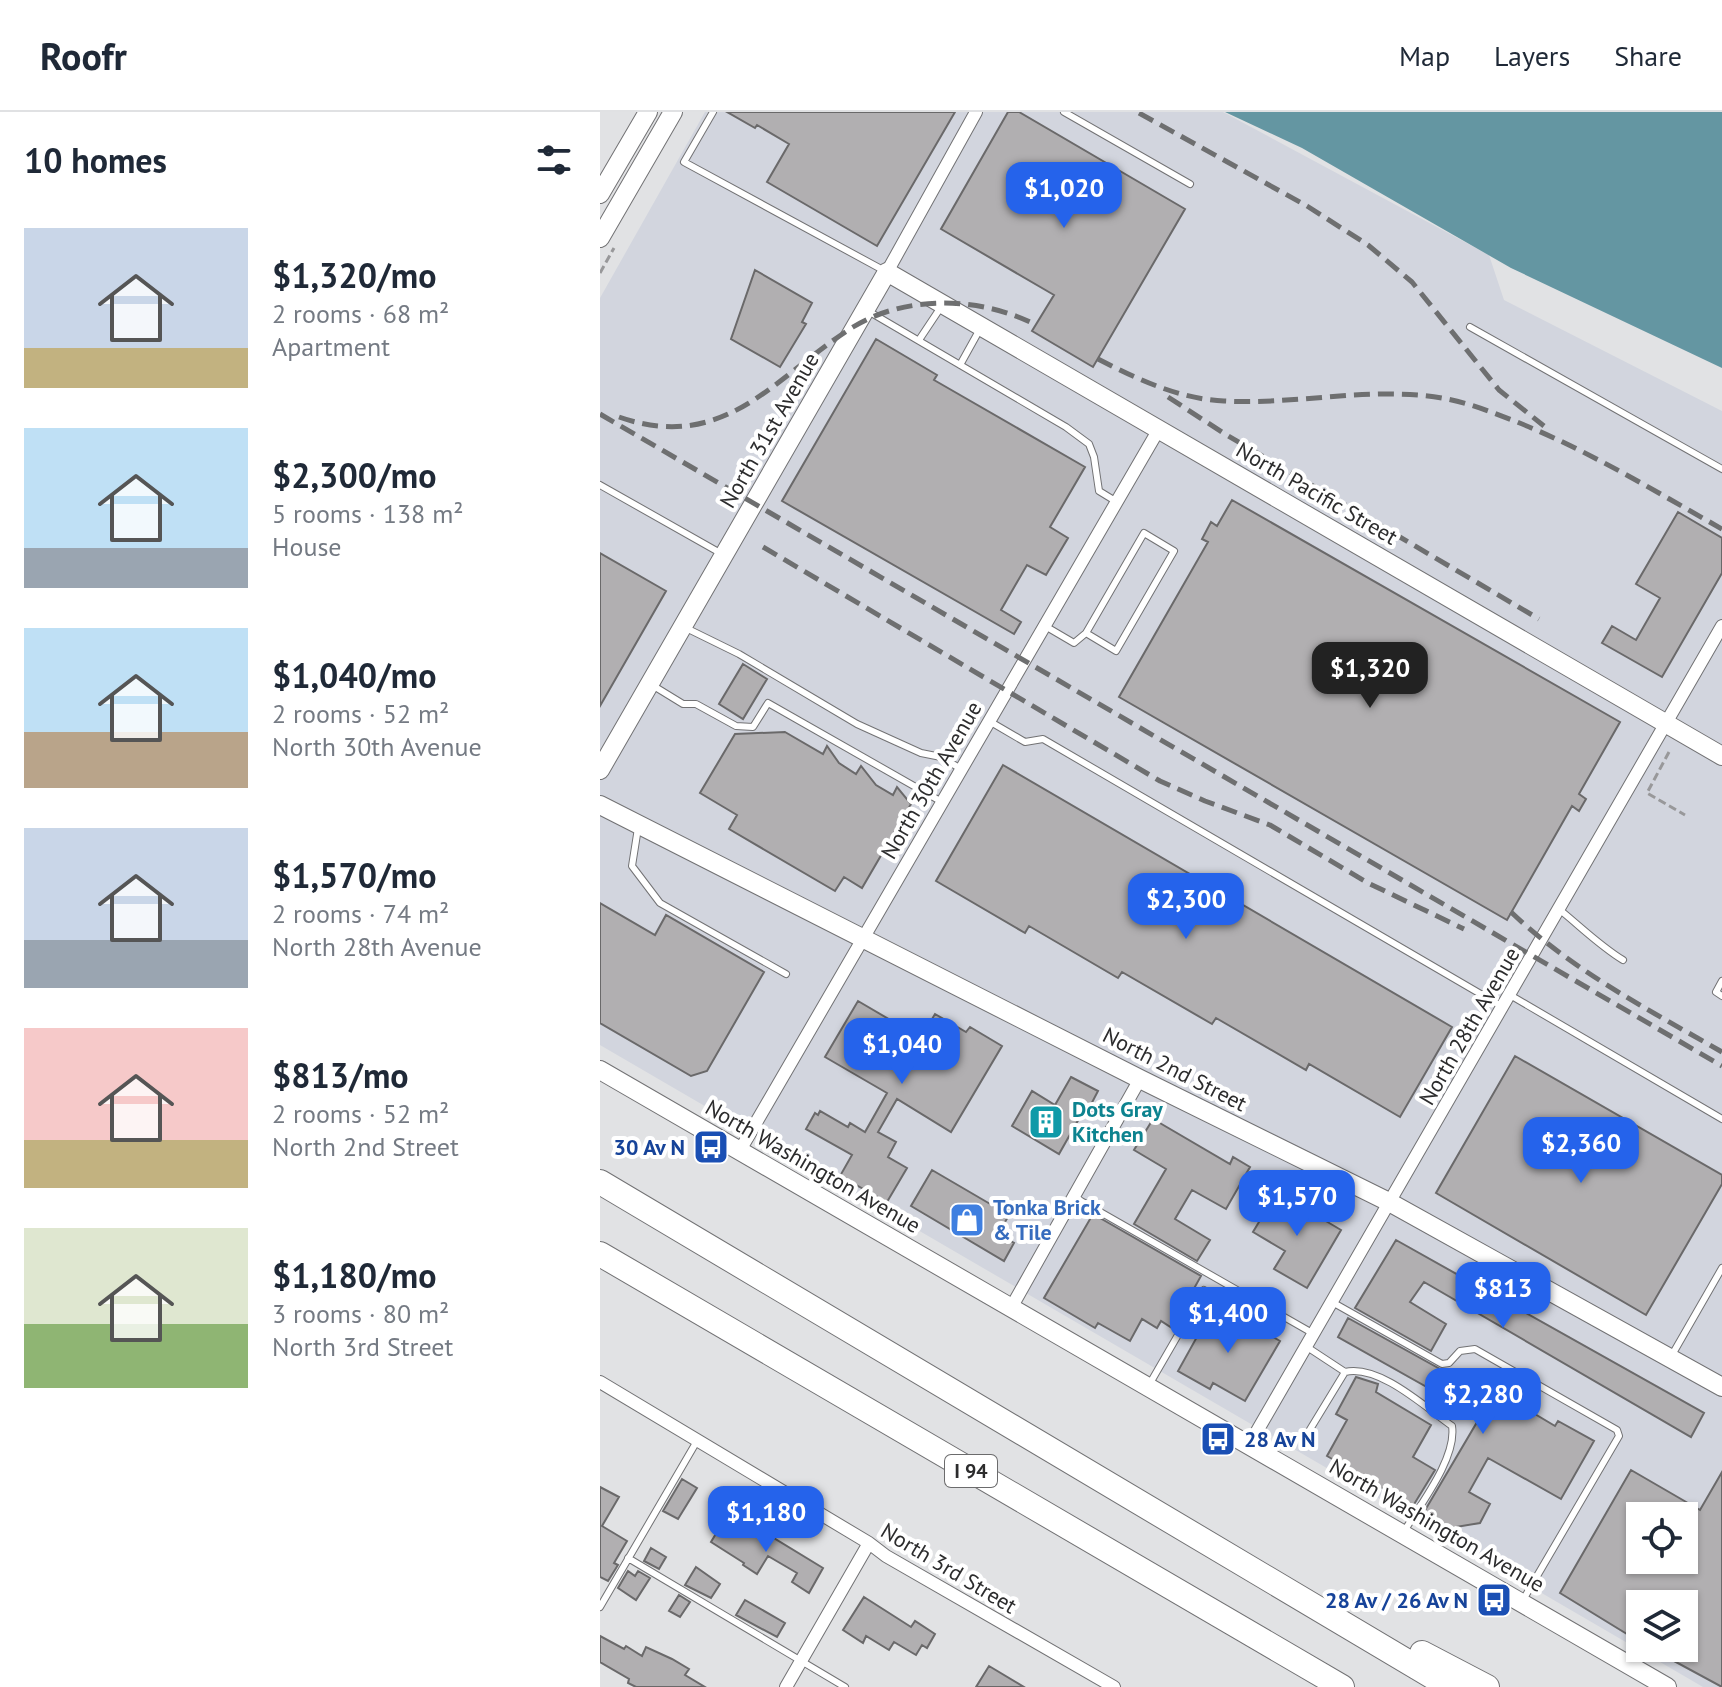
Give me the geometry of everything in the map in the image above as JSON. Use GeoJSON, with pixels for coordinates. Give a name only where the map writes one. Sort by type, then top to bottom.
{"type":"FeatureCollection","features":[{"type":"Feature","properties":{"kind":"highway","name":"I 94"},"geometry":{"type":"LineString","coordinates":[[600,1182],[1450,1687]]}},
{"type":"Feature","properties":{"kind":"highway","name":"I 94"},"geometry":{"type":"LineString","coordinates":[[600,1254],[1342,1687]]}},
{"type":"Feature","properties":{"kind":"highway"},"geometry":{"type":"LineString","coordinates":[[1164,1519],[1487,1687]]}},
{"type":"Feature","properties":{"kind":"street"},"geometry":{"type":"LineString","coordinates":[[600,194],[648,112]]}},
{"type":"Feature","properties":{"kind":"street"},"geometry":{"type":"LineString","coordinates":[[600,238],[673,112]]}},
{"type":"Feature","properties":{"kind":"street","name":"North 31st Avenue"},"geometry":{"type":"LineString","coordinates":[[600,770],[976,112]]}},
{"type":"Feature","properties":{"kind":"street","name":"North Pacific Street"},"geometry":{"type":"LineString","coordinates":[[887,272],[1722,756]]}},
{"type":"Feature","properties":{"kind":"street","name":"North 30th Avenue"},"geometry":{"type":"LineString","coordinates":[[739,1152],[1159,429]]}},
{"type":"Feature","properties":{"kind":"street","name":"North 28th Avenue"},"geometry":{"type":"LineString","coordinates":[[1249,1445],[1722,626]]}},
{"type":"Feature","properties":{"kind":"street","name":"North 2nd Street"},"geometry":{"type":"LineString","coordinates":[[600,805],[1389,1202],[1722,1387]]}},
{"type":"Feature","properties":{"kind":"street","name":"North Washington Avenue"},"geometry":{"type":"LineString","coordinates":[[600,1070],[1667,1687]]}},
{"type":"Feature","properties":{"kind":"street"},"geometry":{"type":"LineString","coordinates":[[1011,1308],[1140,1079]]}},
{"type":"Feature","properties":{"kind":"street","name":"North 3rd Street"},"geometry":{"type":"LineString","coordinates":[[600,1384],[1109,1686]]}},
{"type":"Feature","properties":{"kind":"street"},"geometry":{"type":"LineString","coordinates":[[786,1687],[869,1543]]}},
{"type":"Feature","properties":{"kind":"lane"},"geometry":{"type":"LineString","coordinates":[[713,112],[684,162],[887,272]]}},
{"type":"Feature","properties":{"kind":"lane"},"geometry":{"type":"LineString","coordinates":[[1064,112],[1190,184]]}},
{"type":"Feature","properties":{"kind":"lane"},"geometry":{"type":"LineString","coordinates":[[919,340],[944,303]]}},
{"type":"Feature","properties":{"kind":"lane"},"geometry":{"type":"LineString","coordinates":[[865,309],[1066,427],[1089,444],[1099,491],[1117,502]]}},
{"type":"Feature","properties":{"kind":"lane"},"geometry":{"type":"LineString","coordinates":[[960,365],[982,326]]}},
{"type":"Feature","properties":{"kind":"lane"},"geometry":{"type":"LineString","coordinates":[[1470,327],[1722,469]]}},
{"type":"Feature","properties":{"kind":"lane"},"geometry":{"type":"LineString","coordinates":[[600,485],[725,556]]}},
{"type":"Feature","properties":{"kind":"lane"},"geometry":{"type":"LineString","coordinates":[[1045,626],[1074,643],[1086,633],[1144,533],[1174,551],[1116,651],[1086,633]]}},
{"type":"Feature","properties":{"kind":"lane"},"geometry":{"type":"LineString","coordinates":[[683,627],[739,654],[857,724],[921,753],[941,757],[961,769]]}},
{"type":"Feature","properties":{"kind":"lane"},"geometry":{"type":"LineString","coordinates":[[650,683],[683,704],[696,704],[736,726],[753,727],[768,703],[942,802]]}},
{"type":"Feature","properties":{"kind":"lane"},"geometry":{"type":"LineString","coordinates":[[989,721],[1025,742],[1043,739],[1506,1001],[1722,1119]]}},
{"type":"Feature","properties":{"kind":"lane"},"geometry":{"type":"LineString","coordinates":[[639,824],[632,866],[660,903],[786,974]]}},
{"type":"Feature","properties":{"kind":"lane"},"geometry":{"type":"LineString","coordinates":[[1560,910],[1602,948],[1623,960]]}},
{"type":"Feature","properties":{"kind":"lane"},"geometry":{"type":"LineString","coordinates":[[1722,981],[1716,992],[1722,996]]}},
{"type":"Feature","properties":{"kind":"lane"},"geometry":{"type":"LineString","coordinates":[[1074,1197],[1314,1334]]}},
{"type":"Feature","properties":{"kind":"lane"},"geometry":{"type":"LineString","coordinates":[[1671,1357],[1722,1268]]}},
{"type":"Feature","properties":{"kind":"lane"},"geometry":{"type":"LineString","coordinates":[[1149,1385],[1204,1290]]}},
{"type":"Feature","properties":{"kind":"lane"},"geometry":{"type":"LineString","coordinates":[[1332,1302],[1442,1364],[1449,1363],[1460,1351],[1475,1349],[1617,1430],[1619,1436],[1521,1602]]}},
{"type":"Feature","properties":{"kind":"lane"},"geometry":{"type":"LineString","coordinates":[[1307,1347],[1345,1372]]}},
{"type":"Feature","properties":{"kind":"lane"},"geometry":{"type":"LineString","coordinates":[[1306,1436],[1345,1372],[1357,1369],[1394,1385],[1452,1426],[1454,1437],[1446,1461],[1403,1533]]}},
{"type":"Feature","properties":{"kind":"lane"},"geometry":{"type":"LineString","coordinates":[[600,1607],[698,1440]]}},
{"type":"Feature","properties":{"kind":"lane"},"geometry":{"type":"LineString","coordinates":[[628,1558],[845,1687]]}},
{"type":"Feature","properties":{"kind":"path"},"geometry":{"type":"LineString","coordinates":[[1669,752],[1647,793],[1685,815]]}},
{"type":"Feature","properties":{"kind":"shaded area"},"geometry":{"type":"Polygon","coordinates":[[[705,112],[1223,112],[1489,255],[1504,300],[1722,411],[1722,1687],[1703,1687],[1660,1662],[1698,1662],[1698,1590],[1626,1590],[1626,1642],[600,1045],[600,298],[705,112]]]}},
{"type":"Feature","properties":{"kind":"water"},"geometry":{"type":"Polygon","coordinates":[[[1225,112],[1722,112],[1722,368],[1511,268],[1302,148],[1225,112]]]}},
{"type":"Feature","properties":{"kind":"building"},"geometry":{"type":"Polygon","coordinates":[[[727,112],[955,112],[877,246],[767,182],[789,144],[727,112]]]}},
{"type":"Feature","properties":{"kind":"building"},"geometry":{"type":"Polygon","coordinates":[[[1008,112],[1019,112],[1185,209],[1093,367],[1032,331],[1054,295],[941,229],[1008,112]]]}},
{"type":"Feature","properties":{"kind":"building"},"geometry":{"type":"Polygon","coordinates":[[[755,270],[812,303],[802,322],[806,324],[780,367],[731,339],[755,270]]]}},
{"type":"Feature","properties":{"kind":"building"},"geometry":{"type":"Polygon","coordinates":[[[876,339],[937,375],[934,380],[1085,467],[1050,527],[1068,538],[1046,575],[1027,565],[1001,610],[1021,622],[1014,634],[782,501],[876,339]]]}},
{"type":"Feature","properties":{"kind":"building"},"geometry":{"type":"Polygon","coordinates":[[[1232,500],[1620,722],[1579,794],[1586,799],[1579,811],[1572,806],[1507,920],[1119,697],[1208,542],[1202,539],[1211,522],[1217,526],[1232,500]]]}},
{"type":"Feature","properties":{"kind":"building"},"geometry":{"type":"Polygon","coordinates":[[[1678,512],[1722,538],[1722,573],[1662,677],[1602,643],[1612,626],[1636,640],[1660,598],[1636,584],[1678,512]]]}},
{"type":"Feature","properties":{"kind":"building"},"geometry":{"type":"Polygon","coordinates":[[[600,553],[666,591],[600,706],[600,553]]]}},
{"type":"Feature","properties":{"kind":"building"},"geometry":{"type":"Polygon","coordinates":[[[743,664],[767,679],[743,719],[719,704],[743,664]]]}},
{"type":"Feature","properties":{"kind":"building"},"geometry":{"type":"Polygon","coordinates":[[[785,732],[823,754],[827,746],[839,763],[856,774],[861,766],[876,785],[893,795],[897,787],[911,804],[862,888],[844,877],[835,891],[729,829],[737,815],[700,793],[735,734],[785,732]]]}},
{"type":"Feature","properties":{"kind":"building"},"geometry":{"type":"Polygon","coordinates":[[[1003,765],[1452,1027],[1400,1117],[1309,1064],[1306,1070],[1216,1018],[1212,1024],[1122,972],[1118,978],[1029,926],[1025,933],[936,881],[1003,765]]]}},
{"type":"Feature","properties":{"kind":"building"},"geometry":{"type":"Polygon","coordinates":[[[600,903],[655,935],[666,915],[764,972],[707,1071],[691,1076],[600,1023],[600,903]]]}},
{"type":"Feature","properties":{"kind":"building"},"geometry":{"type":"Polygon","coordinates":[[[858,1001],[921,1038],[935,1014],[966,1032],[970,1027],[1002,1046],[951,1132],[897,1099],[878,1132],[896,1142],[888,1157],[907,1168],[887,1202],[840,1176],[852,1155],[806,1129],[815,1113],[818,1115],[820,1111],[848,1127],[850,1123],[865,1132],[887,1093],[825,1057],[858,1001]]]}},
{"type":"Feature","properties":{"kind":"building"},"geometry":{"type":"Polygon","coordinates":[[[1515,1056],[1722,1175],[1722,1184],[1646,1315],[1436,1193],[1515,1056]]]}},
{"type":"Feature","properties":{"kind":"building","name":"Dots Gray Kitchen"},"geometry":{"type":"Polygon","coordinates":[[[1071,1077],[1098,1091],[1059,1154],[1012,1126],[1032,1091],[1055,1105],[1071,1077]]]}},
{"type":"Feature","properties":{"kind":"building"},"geometry":{"type":"Polygon","coordinates":[[[1153,1119],[1230,1164],[1233,1157],[1250,1167],[1226,1209],[1192,1190],[1175,1219],[1210,1240],[1197,1261],[1134,1224],[1166,1169],[1134,1150],[1153,1119]]]}},
{"type":"Feature","properties":{"kind":"building"},"geometry":{"type":"Polygon","coordinates":[[[932,1170],[1009,1215],[998,1234],[1014,1243],[1004,1261],[911,1206],[932,1170]]]}},
{"type":"Feature","properties":{"kind":"building"},"geometry":{"type":"Polygon","coordinates":[[[1277,1192],[1341,1230],[1307,1288],[1274,1269],[1285,1251],[1253,1232],[1277,1192]]]}},
{"type":"Feature","properties":{"kind":"building"},"geometry":{"type":"Polygon","coordinates":[[[1093,1214],[1201,1276],[1172,1328],[1161,1321],[1157,1328],[1142,1319],[1130,1341],[1098,1323],[1095,1328],[1044,1298],[1093,1214]]]}},
{"type":"Feature","properties":{"kind":"building"},"geometry":{"type":"Polygon","coordinates":[[[1396,1240],[1704,1413],[1691,1437],[1424,1282],[1410,1302],[1446,1324],[1431,1351],[1355,1308],[1396,1240]]]}},
{"type":"Feature","properties":{"kind":"building"},"geometry":{"type":"Polygon","coordinates":[[[1218,1299],[1234,1308],[1225,1323],[1247,1336],[1254,1326],[1280,1341],[1245,1401],[1213,1383],[1210,1389],[1178,1371],[1218,1299]]]}},
{"type":"Feature","properties":{"kind":"building"},"geometry":{"type":"Polygon","coordinates":[[[1348,1318],[1525,1416],[1528,1410],[1555,1426],[1558,1421],[1594,1441],[1561,1499],[1488,1458],[1469,1492],[1490,1504],[1480,1523],[1450,1528],[1425,1514],[1480,1417],[1338,1337],[1348,1318]]]}},
{"type":"Feature","properties":{"kind":"building"},"geometry":{"type":"Polygon","coordinates":[[[1356,1377],[1378,1384],[1376,1392],[1431,1425],[1413,1457],[1435,1470],[1413,1506],[1327,1456],[1347,1420],[1336,1414],[1356,1377]]]}},
{"type":"Feature","properties":{"kind":"building"},"geometry":{"type":"Polygon","coordinates":[[[1631,1470],[1686,1502],[1626,1502],[1626,1574],[1698,1574],[1698,1509],[1722,1472],[1722,1687],[1676,1662],[1698,1662],[1698,1590],[1626,1590],[1626,1633],[1560,1593],[1631,1470]]]}},
{"type":"Feature","properties":{"kind":"building"},"geometry":{"type":"Polygon","coordinates":[[[682,1479],[697,1488],[678,1519],[663,1511],[682,1479]]]}},
{"type":"Feature","properties":{"kind":"building"},"geometry":{"type":"Polygon","coordinates":[[[600,1487],[619,1497],[602,1526],[627,1541],[608,1581],[600,1577],[600,1487]]]}},
{"type":"Feature","properties":{"kind":"building"},"geometry":{"type":"Polygon","coordinates":[[[723,1522],[739,1531],[743,1525],[764,1539],[767,1534],[823,1568],[809,1593],[792,1582],[797,1573],[768,1556],[757,1574],[711,1542],[723,1522]]]}},
{"type":"Feature","properties":{"kind":"building"},"geometry":{"type":"Polygon","coordinates":[[[651,1548],[666,1557],[659,1569],[644,1561],[651,1548]]]}},
{"type":"Feature","properties":{"kind":"building"},"geometry":{"type":"Polygon","coordinates":[[[696,1567],[720,1584],[711,1598],[685,1585],[696,1567]]]}},
{"type":"Feature","properties":{"kind":"building"},"geometry":{"type":"Polygon","coordinates":[[[628,1571],[635,1576],[638,1571],[650,1578],[636,1600],[618,1588],[628,1571]]]}},
{"type":"Feature","properties":{"kind":"building"},"geometry":{"type":"Polygon","coordinates":[[[679,1595],[690,1602],[680,1617],[669,1611],[679,1595]]]}},
{"type":"Feature","properties":{"kind":"building"},"geometry":{"type":"Polygon","coordinates":[[[864,1597],[911,1627],[915,1621],[935,1634],[927,1648],[922,1645],[916,1655],[894,1642],[889,1650],[866,1636],[863,1643],[843,1630],[864,1597]]]}},
{"type":"Feature","properties":{"kind":"building"},"geometry":{"type":"Polygon","coordinates":[[[745,1600],[785,1623],[777,1637],[736,1615],[745,1600]]]}},
{"type":"Feature","properties":{"kind":"building"},"geometry":{"type":"Polygon","coordinates":[[[600,1636],[642,1656],[646,1647],[672,1659],[689,1669],[685,1675],[705,1687],[636,1687],[628,1683],[629,1679],[600,1662],[600,1636]]]}},
{"type":"Feature","properties":{"kind":"building"},"geometry":{"type":"Polygon","coordinates":[[[989,1666],[1024,1687],[976,1687],[989,1666]]]}},
{"type":"Feature","properties":{"kind":"railway"},"geometry":{"type":"LineString","coordinates":[[1139,113],[1307,206],[1368,245],[1412,282],[1499,390],[1544,426]]}},
{"type":"Feature","properties":{"kind":"railway"},"geometry":{"type":"LineString","coordinates":[[619,417],[656,426],[689,426],[719,418],[746,405],[853,327],[897,309],[920,304],[969,305],[992,309],[1036,325]]}},
{"type":"Feature","properties":{"kind":"railway"},"geometry":{"type":"LineString","coordinates":[[1098,359],[1159,387],[1207,399],[1251,402],[1388,394],[1460,402],[1512,420],[1566,444],[1722,529]]}},
{"type":"Feature","properties":{"kind":"railway"},"geometry":{"type":"LineString","coordinates":[[1168,397],[1225,434],[1539,619]]}},
{"type":"Feature","properties":{"kind":"railway"},"geometry":{"type":"LineString","coordinates":[[600,414],[1722,1066]]}},
{"type":"Feature","properties":{"kind":"railway"},"geometry":{"type":"LineString","coordinates":[[763,547],[1160,781],[1270,825],[1368,883],[1464,929]]}},
{"type":"Feature","properties":{"kind":"railway"},"geometry":{"type":"LineString","coordinates":[[1511,912],[1586,971],[1722,1052]]}},
{"type":"Feature","properties":{"kind":"place","name":"Dots Gray Kitchen"},"geometry":{"type":"Point","coordinates":[1046,1122]}},
{"type":"Feature","properties":{"kind":"place","name":"30 Av N"},"geometry":{"type":"Point","coordinates":[711,1147]}},
{"type":"Feature","properties":{"kind":"place","name":"Tonka Brick & Tile"},"geometry":{"type":"Point","coordinates":[967,1220]}},
{"type":"Feature","properties":{"kind":"place","name":"28 Av N"},"geometry":{"type":"Point","coordinates":[1218,1439]}},
{"type":"Feature","properties":{"kind":"place","name":"28 Av / 26 Av N"},"geometry":{"type":"Point","coordinates":[1494,1600]}}]}
